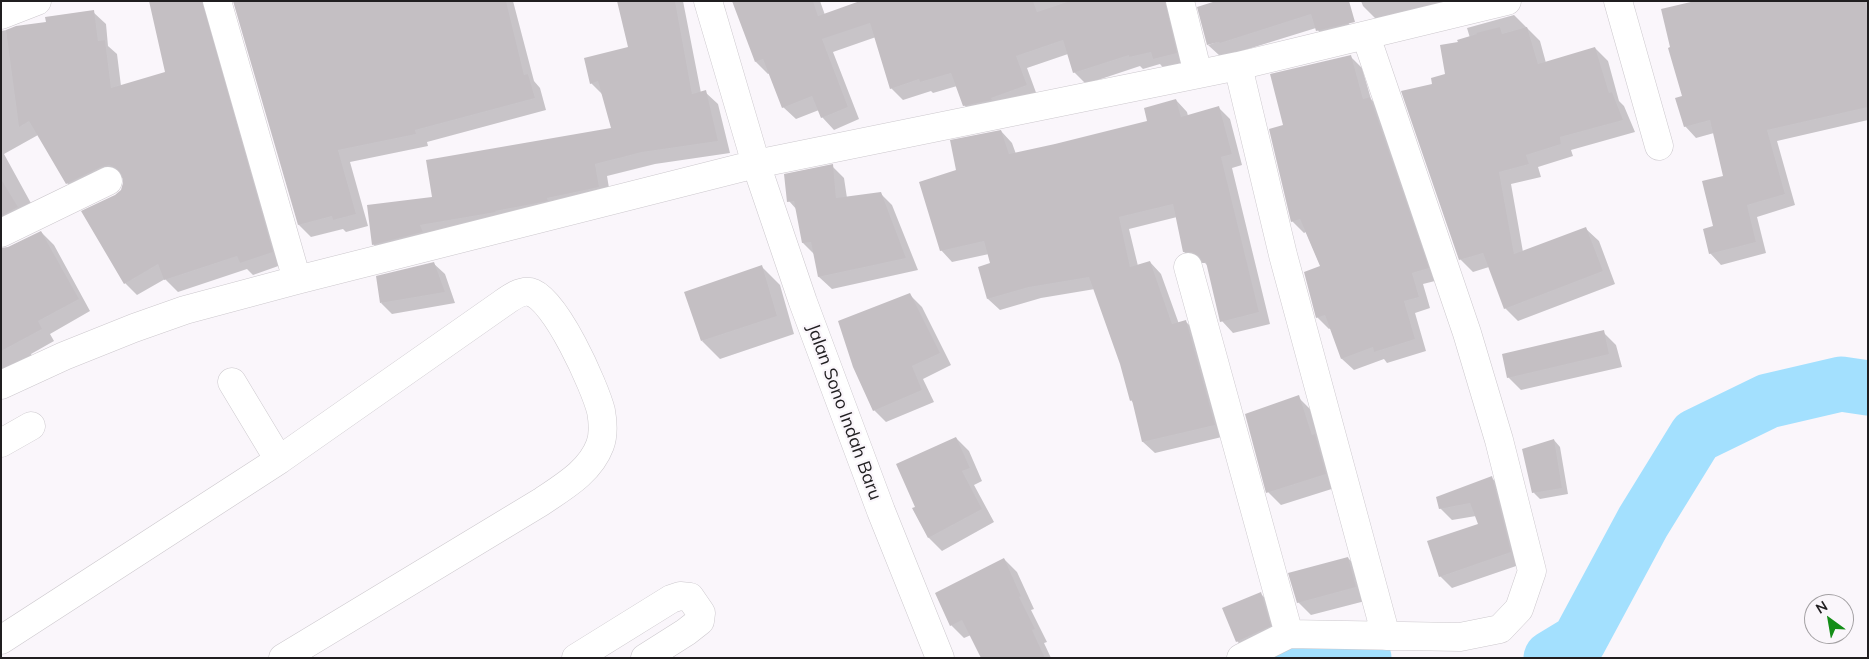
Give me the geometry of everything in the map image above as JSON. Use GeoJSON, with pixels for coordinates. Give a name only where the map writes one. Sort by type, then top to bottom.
{"type":"FeatureCollection","features":[{"type":"Feature","properties":{"kind":"street"},"geometry":{"type":"LineString","coordinates":[[1,15],[37,1]]}},
{"type":"Feature","properties":{"kind":"street"},"geometry":{"type":"LineString","coordinates":[[217,1],[297,280]]}},
{"type":"Feature","properties":{"kind":"street","name":"Jalan Sono Indah Baru"},"geometry":{"type":"LineString","coordinates":[[708,1],[756,164],[803,302],[881,510],[940,658]]}},
{"type":"Feature","properties":{"kind":"street"},"geometry":{"type":"LineString","coordinates":[[1180,1],[1198,74]]}},
{"type":"Feature","properties":{"kind":"street"},"geometry":{"type":"LineString","coordinates":[[1,385],[64,356],[134,328],[185,310],[297,280],[756,164],[1238,66],[1507,1]]}},
{"type":"Feature","properties":{"kind":"street"},"geometry":{"type":"LineString","coordinates":[[1618,1],[1659,146]]}},
{"type":"Feature","properties":{"kind":"street"},"geometry":{"type":"LineString","coordinates":[[1241,658],[1289,634],[1460,637],[1500,628],[1519,609],[1532,571],[1499,440],[1467,333],[1366,36]]}},
{"type":"Feature","properties":{"kind":"street"},"geometry":{"type":"LineString","coordinates":[[1238,66],[1283,255],[1386,636]]}},
{"type":"Feature","properties":{"kind":"street"},"geometry":{"type":"LineString","coordinates":[[1,233],[108,181]]}},
{"type":"Feature","properties":{"kind":"street"},"geometry":{"type":"LineString","coordinates":[[1188,266],[1289,634]]}},
{"type":"Feature","properties":{"kind":"street"},"geometry":{"type":"LineString","coordinates":[[1,640],[279,460],[502,303],[527,292],[540,296],[553,310],[592,385],[601,412],[603,425],[601,443],[590,463],[561,488],[283,658]]}},
{"type":"Feature","properties":{"kind":"street"},"geometry":{"type":"LineString","coordinates":[[232,382],[279,460]]}},
{"type":"Feature","properties":{"kind":"street"},"geometry":{"type":"LineString","coordinates":[[1,443],[31,426]]}},
{"type":"Feature","properties":{"kind":"street"},"geometry":{"type":"LineString","coordinates":[[576,658],[671,599],[680,596],[690,597],[701,614],[700,621],[645,658]]}},
{"type":"Feature","properties":{"kind":"building"},"geometry":{"type":"Polygon","coordinates":[[[149,1],[202,1],[273,252],[240,263],[237,256],[164,280],[158,264],[124,284],[81,211],[115,195],[121,190],[123,183],[122,175],[116,168],[109,165],[66,184],[29,121],[19,127],[6,30],[16,26],[46,22],[45,17],[94,10],[98,41],[105,40],[111,88],[165,72],[149,1]]]}},
{"type":"Feature","properties":{"kind":"building"},"geometry":{"type":"Polygon","coordinates":[[[233,1],[506,1],[524,75],[528,74],[535,98],[415,130],[416,134],[338,150],[356,214],[333,220],[332,216],[298,225],[233,1]]]}},
{"type":"Feature","properties":{"kind":"building"},"geometry":{"type":"Polygon","coordinates":[[[617,1],[675,1],[692,94],[706,90],[718,141],[642,152],[595,164],[599,187],[547,198],[548,201],[420,225],[423,232],[372,245],[367,205],[432,197],[426,160],[611,128],[598,81],[590,84],[584,58],[628,47],[617,1]]]}},
{"type":"Feature","properties":{"kind":"building"},"geometry":{"type":"Polygon","coordinates":[[[732,1],[813,1],[818,16],[860,1],[1033,1],[1037,12],[1070,1],[1165,1],[1177,53],[1153,59],[1151,52],[1129,57],[1129,55],[1073,73],[1063,40],[1016,56],[1027,85],[991,98],[992,100],[963,106],[951,73],[920,82],[919,79],[890,89],[870,23],[822,39],[848,107],[821,118],[812,96],[782,108],[763,59],[755,62],[732,1]]]}},
{"type":"Feature","properties":{"kind":"building"},"geometry":{"type":"Polygon","coordinates":[[[1216,1],[1349,1],[1355,22],[1316,31],[1311,14],[1220,43],[1207,45],[1197,7],[1216,1]]]}},
{"type":"Feature","properties":{"kind":"building"},"geometry":{"type":"Polygon","coordinates":[[[1695,1],[1865,1],[1868,23],[1868,107],[1767,130],[1785,194],[1747,205],[1756,242],[1709,254],[1703,229],[1713,226],[1702,181],[1723,176],[1710,120],[1684,127],[1675,98],[1682,96],[1668,48],[1670,47],[1661,9],[1695,1]]]}},
{"type":"Feature","properties":{"kind":"building"},"geometry":{"type":"Polygon","coordinates":[[[1500,27],[1502,34],[1527,27],[1538,64],[1595,47],[1609,93],[1612,92],[1623,120],[1560,137],[1561,144],[1526,155],[1529,164],[1499,172],[1514,254],[1586,227],[1603,271],[1504,309],[1483,253],[1459,260],[1401,91],[1432,84],[1431,78],[1445,74],[1440,45],[1458,42],[1457,40],[1476,33],[1500,27]]]}},
{"type":"Feature","properties":{"kind":"building"},"geometry":{"type":"Polygon","coordinates":[[[1351,55],[1363,99],[1370,97],[1429,268],[1412,273],[1419,297],[1404,301],[1415,339],[1374,352],[1373,347],[1341,359],[1325,315],[1316,318],[1304,272],[1320,266],[1300,219],[1291,222],[1269,129],[1283,125],[1270,74],[1351,55]]]}},
{"type":"Feature","properties":{"kind":"building"},"geometry":{"type":"Polygon","coordinates":[[[1176,99],[1181,117],[1219,106],[1232,154],[1221,157],[1259,312],[1220,322],[1206,262],[1203,263],[1199,256],[1192,252],[1183,252],[1173,204],[1119,217],[1130,267],[1150,261],[1172,324],[1186,320],[1215,425],[1142,442],[1132,400],[1130,401],[1120,364],[1089,277],[1029,287],[987,299],[978,267],[990,263],[984,241],[940,251],[919,182],[956,170],[950,140],[1001,130],[1009,154],[1147,121],[1144,108],[1176,99]]]}},
{"type":"Feature","properties":{"kind":"building"},"geometry":{"type":"Polygon","coordinates":[[[833,164],[836,198],[881,192],[906,258],[818,277],[811,242],[802,243],[794,201],[787,202],[784,174],[833,164]]]}},
{"type":"Feature","properties":{"kind":"building"},"geometry":{"type":"Polygon","coordinates":[[[1,179],[18,207],[1,216],[1,179]]]}},
{"type":"Feature","properties":{"kind":"building"},"geometry":{"type":"Polygon","coordinates":[[[41,231],[79,299],[38,321],[42,329],[1,351],[1,248],[8,247],[41,231]]]}},
{"type":"Feature","properties":{"kind":"building"},"geometry":{"type":"Polygon","coordinates":[[[434,262],[445,292],[380,303],[376,276],[434,262]]]}},
{"type":"Feature","properties":{"kind":"building"},"geometry":{"type":"Polygon","coordinates":[[[762,265],[777,316],[701,341],[684,292],[762,265]]]}},
{"type":"Feature","properties":{"kind":"building"},"geometry":{"type":"Polygon","coordinates":[[[910,293],[940,353],[912,366],[922,390],[873,411],[853,367],[838,321],[910,293]]]}},
{"type":"Feature","properties":{"kind":"building"},"geometry":{"type":"Polygon","coordinates":[[[1604,330],[1609,354],[1507,378],[1502,354],[1604,330]]]}},
{"type":"Feature","properties":{"kind":"building"},"geometry":{"type":"Polygon","coordinates":[[[1299,395],[1312,435],[1315,434],[1326,474],[1266,493],[1245,414],[1299,395]]]}},
{"type":"Feature","properties":{"kind":"building"},"geometry":{"type":"Polygon","coordinates":[[[956,437],[970,468],[962,471],[982,509],[928,538],[912,508],[915,507],[896,464],[956,437]]]}},
{"type":"Feature","properties":{"kind":"building"},"geometry":{"type":"Polygon","coordinates":[[[1554,439],[1562,488],[1532,493],[1522,449],[1554,439]]]}},
{"type":"Feature","properties":{"kind":"building"},"geometry":{"type":"Polygon","coordinates":[[[1492,476],[1511,552],[1439,577],[1427,541],[1478,524],[1470,503],[1439,509],[1436,497],[1492,476]]]}},
{"type":"Feature","properties":{"kind":"building"},"geometry":{"type":"Polygon","coordinates":[[[1348,557],[1356,587],[1297,603],[1288,573],[1348,557]]]}},
{"type":"Feature","properties":{"kind":"building"},"geometry":{"type":"Polygon","coordinates":[[[1004,558],[1021,596],[1019,597],[1035,629],[1032,630],[1045,658],[981,658],[962,620],[950,626],[935,593],[1004,558]]]}},
{"type":"Feature","properties":{"kind":"building"},"geometry":{"type":"Polygon","coordinates":[[[1261,592],[1271,626],[1236,642],[1222,608],[1261,592]]]}},
{"type":"Feature","properties":{"kind":"waterway"},"geometry":{"type":"LineString","coordinates":[[1551,658],[1579,641],[1643,522],[1696,436],[1768,401],[1841,384],[1868,388]]}},
{"type":"Feature","properties":{"kind":"waterway"},"geometry":{"type":"LineString","coordinates":[[1303,658],[1311,654],[1364,658]]}}]}
